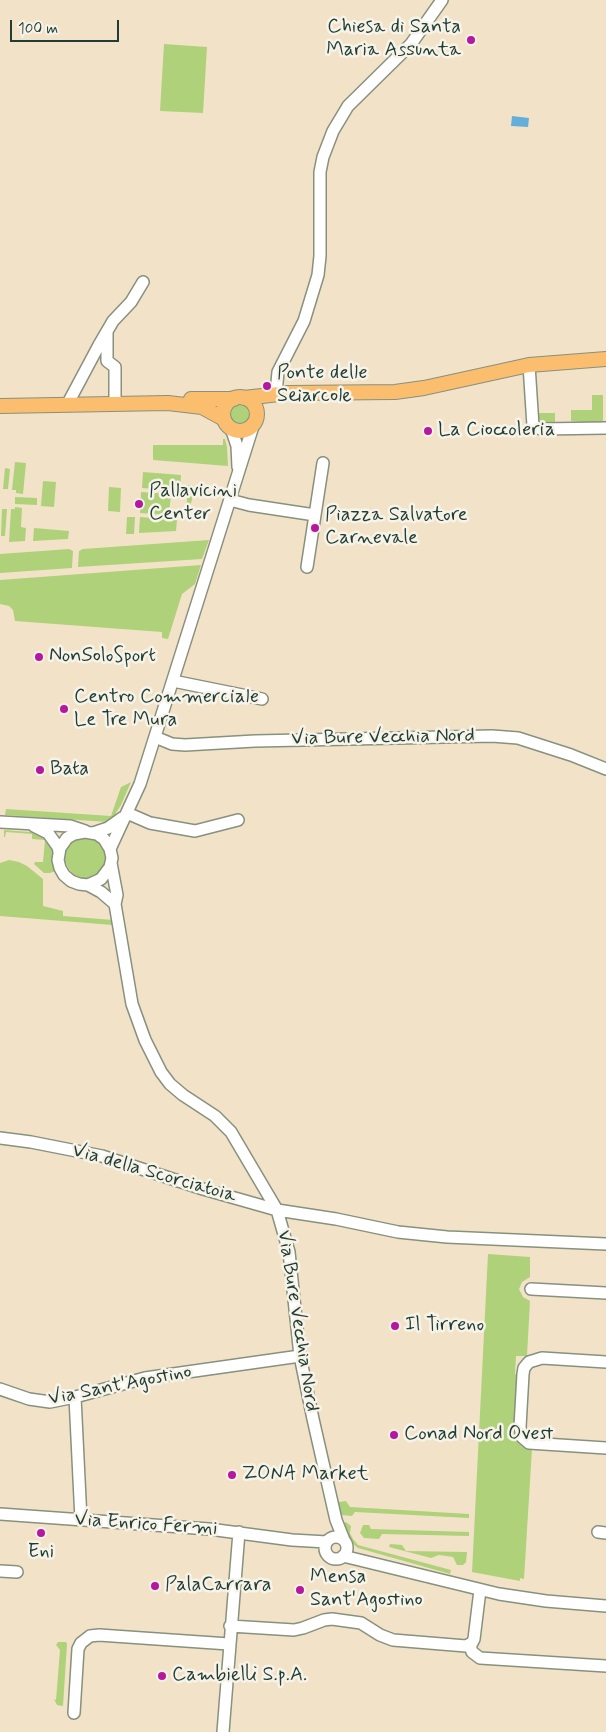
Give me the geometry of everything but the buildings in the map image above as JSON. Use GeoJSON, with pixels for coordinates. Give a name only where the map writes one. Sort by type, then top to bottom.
{"type":"FeatureCollection","features":[{"type":"Feature","properties":{"kind":"main road"},"geometry":{"type":"LineString","coordinates":[[168,403],[181,400],[239,398],[275,394],[404,391],[529,365],[606,359]]}},
{"type":"Feature","properties":{"kind":"main road"},"geometry":{"type":"LineString","coordinates":[[0,406],[168,403],[202,407],[238,431],[244,430],[256,418],[275,394]]}},
{"type":"Feature","properties":{"kind":"main road"},"geometry":{"type":"LineString","coordinates":[[239,398],[252,403],[256,418]]}},
{"type":"Feature","properties":{"kind":"main road"},"geometry":{"type":"LineString","coordinates":[[227,423],[225,407],[239,398]]}},
{"type":"Feature","properties":{"kind":"street"},"geometry":{"type":"LineString","coordinates":[[275,394],[278,372],[304,321],[318,275],[320,256],[320,172],[333,131],[348,106],[411,44],[442,0]]}},
{"type":"Feature","properties":{"kind":"street"},"geometry":{"type":"LineString","coordinates":[[66,404],[107,332],[143,282]]}},
{"type":"Feature","properties":{"kind":"street"},"geometry":{"type":"LineString","coordinates":[[107,332],[107,361],[115,367],[115,404]]}},
{"type":"Feature","properties":{"kind":"street"},"geometry":{"type":"LineString","coordinates":[[529,365],[533,426],[541,429],[606,428]]}},
{"type":"Feature","properties":{"kind":"street"},"geometry":{"type":"LineString","coordinates":[[110,849],[138,791],[256,418]]}},
{"type":"Feature","properties":{"kind":"street"},"geometry":{"type":"LineString","coordinates":[[227,423],[238,452],[238,475]]}},
{"type":"Feature","properties":{"kind":"street"},"geometry":{"type":"LineString","coordinates":[[307,567],[323,463]]}},
{"type":"Feature","properties":{"kind":"street"},"geometry":{"type":"LineString","coordinates":[[230,500],[249,505],[315,515]]}},
{"type":"Feature","properties":{"kind":"street"},"geometry":{"type":"LineString","coordinates":[[173,681],[262,699]]}},
{"type":"Feature","properties":{"kind":"street","name":"Via Bure Vecchia Nord"},"geometry":{"type":"LineString","coordinates":[[155,738],[172,744],[185,745],[492,736],[518,738],[571,755],[606,770]]}},
{"type":"Feature","properties":{"kind":"street"},"geometry":{"type":"LineString","coordinates":[[127,813],[150,823],[195,831],[238,820]]}},
{"type":"Feature","properties":{"kind":"street"},"geometry":{"type":"LineString","coordinates":[[59,852],[67,838],[74,834],[112,826],[127,813]]}},
{"type":"Feature","properties":{"kind":"street"},"geometry":{"type":"LineString","coordinates":[[0,822],[70,826],[104,839],[110,849],[111,863],[108,872],[101,879],[88,885]]}},
{"type":"Feature","properties":{"kind":"street"},"geometry":{"type":"LineString","coordinates":[[30,825],[48,833],[58,847],[59,864],[64,875],[75,883],[88,885],[101,892],[115,904]]}},
{"type":"Feature","properties":{"kind":"street","name":"Via Bure Vecchia Nord"},"geometry":{"type":"LineString","coordinates":[[111,863],[117,895],[115,904],[132,1004],[140,1029],[161,1072],[176,1090],[215,1116],[226,1126],[243,1150],[277,1210],[289,1252],[300,1356],[336,1520],[345,1542]]}},
{"type":"Feature","properties":{"kind":"street","name":"Via della Scorciatoia"},"geometry":{"type":"LineString","coordinates":[[0,1138],[31,1142],[112,1158],[203,1189],[277,1210],[422,1235],[606,1244]]}},
{"type":"Feature","properties":{"kind":"street"},"geometry":{"type":"LineString","coordinates":[[531,1289],[606,1293]]}},
{"type":"Feature","properties":{"kind":"street","name":"Via Sant'Agostino"},"geometry":{"type":"LineString","coordinates":[[0,1389],[44,1402],[75,1397],[144,1378],[300,1356]]}},
{"type":"Feature","properties":{"kind":"street"},"geometry":{"type":"LineString","coordinates":[[606,1362],[548,1358],[534,1360],[526,1365],[523,1371],[520,1427],[522,1436],[529,1443],[606,1448]]}},
{"type":"Feature","properties":{"kind":"street"},"geometry":{"type":"LineString","coordinates":[[75,1397],[80,1520]]}},
{"type":"Feature","properties":{"kind":"street","name":"Via Enrico Fermi"},"geometry":{"type":"LineString","coordinates":[[0,1514],[239,1532],[328,1544]]}},
{"type":"Feature","properties":{"kind":"street"},"geometry":{"type":"LineString","coordinates":[[336,1520],[328,1544],[334,1558],[344,1556],[384,1564],[480,1590],[531,1600],[606,1606]]}},
{"type":"Feature","properties":{"kind":"street"},"geometry":{"type":"LineString","coordinates":[[223,1732],[239,1532]]}},
{"type":"Feature","properties":{"kind":"street"},"geometry":{"type":"LineString","coordinates":[[328,1544],[338,1537],[384,1564]]}},
{"type":"Feature","properties":{"kind":"street"},"geometry":{"type":"LineString","coordinates":[[344,1556],[347,1550],[345,1542]]}},
{"type":"Feature","properties":{"kind":"street"},"geometry":{"type":"LineString","coordinates":[[0,1571],[17,1572]]}},
{"type":"Feature","properties":{"kind":"street"},"geometry":{"type":"LineString","coordinates":[[230,1626],[294,1630],[332,1619],[361,1623],[380,1635],[393,1640],[470,1645],[474,1639],[480,1590]]}},
{"type":"Feature","properties":{"kind":"street"},"geometry":{"type":"LineString","coordinates":[[74,1713],[78,1649],[81,1643],[90,1636],[99,1635],[229,1644]]}},
{"type":"Feature","properties":{"kind":"street"},"geometry":{"type":"LineString","coordinates":[[470,1645],[472,1652],[480,1658],[606,1666]]}},
{"type":"Feature","properties":{"kind":"green space"},"geometry":{"type":"Polygon","coordinates":[[[164,44],[207,47],[203,113],[160,111],[164,44]]]}},
{"type":"Feature","properties":{"kind":"green space"},"geometry":{"type":"Polygon","coordinates":[[[592,395],[603,395],[603,424],[571,421],[571,410],[592,410],[592,395]]]}},
{"type":"Feature","properties":{"kind":"green space"},"geometry":{"type":"Polygon","coordinates":[[[236,403],[244,403],[251,410],[251,418],[244,425],[236,425],[229,418],[229,410],[236,403]]]}},
{"type":"Feature","properties":{"kind":"green space"},"geometry":{"type":"Polygon","coordinates":[[[539,413],[555,413],[555,424],[542,422],[539,419],[539,413]]]}},
{"type":"Feature","properties":{"kind":"green space"},"geometry":{"type":"Polygon","coordinates":[[[223,439],[225,439],[227,447],[228,466],[153,460],[153,445],[223,445],[223,439]]]}},
{"type":"Feature","properties":{"kind":"green space"},"geometry":{"type":"Polygon","coordinates":[[[15,462],[26,463],[23,494],[12,490],[15,462]]]}},
{"type":"Feature","properties":{"kind":"green space"},"geometry":{"type":"Polygon","coordinates":[[[5,468],[10,469],[8,489],[3,489],[5,468]]]}},
{"type":"Feature","properties":{"kind":"green space"},"geometry":{"type":"Polygon","coordinates":[[[143,472],[181,475],[180,491],[142,488],[143,472]]]}},
{"type":"Feature","properties":{"kind":"green space"},"geometry":{"type":"Polygon","coordinates":[[[43,481],[56,482],[54,507],[41,506],[43,481]]]}},
{"type":"Feature","properties":{"kind":"green space"},"geometry":{"type":"Polygon","coordinates":[[[188,485],[196,486],[188,513],[186,513],[188,485]]]}},
{"type":"Feature","properties":{"kind":"green space"},"geometry":{"type":"Polygon","coordinates":[[[109,487],[121,488],[120,512],[108,511],[109,487]]]}},
{"type":"Feature","properties":{"kind":"green space"},"geometry":{"type":"Polygon","coordinates":[[[141,492],[171,494],[169,515],[140,513],[141,492]]]}},
{"type":"Feature","properties":{"kind":"green space"},"geometry":{"type":"Polygon","coordinates":[[[15,497],[37,498],[37,505],[15,504],[15,497]]]}},
{"type":"Feature","properties":{"kind":"green space"},"geometry":{"type":"Polygon","coordinates":[[[15,507],[22,508],[21,527],[26,528],[25,541],[9,542],[11,509],[15,509],[15,507]]]}},
{"type":"Feature","properties":{"kind":"green space"},"geometry":{"type":"Polygon","coordinates":[[[2,509],[7,509],[5,536],[1,536],[2,509]]]}},
{"type":"Feature","properties":{"kind":"green space"},"geometry":{"type":"Polygon","coordinates":[[[127,517],[135,517],[134,534],[126,534],[127,517]]]}},
{"type":"Feature","properties":{"kind":"green space"},"geometry":{"type":"Polygon","coordinates":[[[140,517],[177,520],[176,531],[139,533],[140,517]]]}},
{"type":"Feature","properties":{"kind":"green space"},"geometry":{"type":"Polygon","coordinates":[[[34,528],[69,531],[68,539],[33,541],[34,528]]]}},
{"type":"Feature","properties":{"kind":"green space"},"geometry":{"type":"Polygon","coordinates":[[[209,540],[202,559],[78,567],[79,551],[83,549],[209,540]]]}},
{"type":"Feature","properties":{"kind":"green space"},"geometry":{"type":"Polygon","coordinates":[[[69,549],[73,551],[72,568],[0,573],[0,554],[69,549]]]}},
{"type":"Feature","properties":{"kind":"green space"},"geometry":{"type":"Polygon","coordinates":[[[201,565],[195,584],[182,594],[168,639],[162,638],[162,632],[15,621],[13,610],[9,606],[0,604],[0,580],[201,565]]]}},
{"type":"Feature","properties":{"kind":"green space"},"geometry":{"type":"Polygon","coordinates":[[[131,782],[121,805],[108,822],[5,815],[6,809],[111,816],[121,787],[131,782]]]}},
{"type":"Feature","properties":{"kind":"green space"},"geometry":{"type":"Polygon","coordinates":[[[4,830],[30,832],[30,830],[38,832],[51,843],[58,870],[44,873],[34,864],[35,862],[43,862],[45,840],[32,839],[32,834],[6,832],[4,837],[4,830]]]}},
{"type":"Feature","properties":{"kind":"green space"},"geometry":{"type":"Polygon","coordinates":[[[91,836],[103,844],[107,861],[98,875],[91,878],[82,878],[74,875],[69,869],[65,861],[65,852],[74,839],[91,836]]]}},
{"type":"Feature","properties":{"kind":"green space"},"geometry":{"type":"Polygon","coordinates":[[[9,860],[27,866],[43,879],[43,906],[63,911],[63,916],[113,920],[113,925],[0,916],[0,863],[9,860]]]}},
{"type":"Feature","properties":{"kind":"green space"},"geometry":{"type":"Polygon","coordinates":[[[488,1254],[530,1257],[530,1277],[522,1282],[519,1289],[523,1297],[530,1301],[527,1356],[516,1356],[515,1374],[519,1375],[515,1439],[526,1448],[532,1449],[524,1579],[520,1578],[520,1581],[472,1572],[488,1254]]]}},
{"type":"Feature","properties":{"kind":"green space"},"geometry":{"type":"Polygon","coordinates":[[[346,1501],[350,1507],[469,1514],[469,1518],[355,1512],[352,1516],[341,1515],[338,1504],[339,1502],[346,1501]]]}},
{"type":"Feature","properties":{"kind":"green space"},"geometry":{"type":"Polygon","coordinates":[[[346,1522],[351,1526],[350,1533],[358,1545],[451,1570],[450,1574],[358,1548],[349,1541],[342,1524],[346,1522]]]}},
{"type":"Feature","properties":{"kind":"green space"},"geometry":{"type":"Polygon","coordinates":[[[363,1525],[369,1525],[371,1529],[469,1532],[469,1536],[382,1534],[379,1539],[364,1538],[360,1533],[363,1525]]]}},
{"type":"Feature","properties":{"kind":"green space"},"geometry":{"type":"Polygon","coordinates":[[[390,1544],[402,1545],[406,1551],[467,1552],[466,1562],[463,1565],[457,1565],[453,1557],[439,1555],[431,1558],[389,1547],[390,1544]]]}},
{"type":"Feature","properties":{"kind":"green space"},"geometry":{"type":"Polygon","coordinates":[[[58,1642],[66,1642],[67,1644],[63,1706],[57,1705],[54,1699],[56,1700],[60,1650],[56,1645],[58,1642]]]}},
{"type":"Feature","properties":{"kind":"water"},"geometry":{"type":"Polygon","coordinates":[[[512,116],[529,118],[528,127],[511,126],[512,116]]]}},
{"type":"Feature","properties":{"kind":"place","name":"Chiesa di Santa Maria Assunta"},"geometry":{"type":"Point","coordinates":[471,40]}},
{"type":"Feature","properties":{"kind":"place","name":"Ponte delle Seiarcole"},"geometry":{"type":"Point","coordinates":[267,386]}},
{"type":"Feature","properties":{"kind":"place","name":"La Cioccoleria"},"geometry":{"type":"Point","coordinates":[428,431]}},
{"type":"Feature","properties":{"kind":"place","name":"Pallavicini Center"},"geometry":{"type":"Point","coordinates":[139,504]}},
{"type":"Feature","properties":{"kind":"place","name":"Piazza Salvatore Carnevale"},"geometry":{"type":"Point","coordinates":[315,528]}},
{"type":"Feature","properties":{"kind":"place","name":"NonSoloSport"},"geometry":{"type":"Point","coordinates":[39,657]}},
{"type":"Feature","properties":{"kind":"place","name":"Centro Commerciale Le Tre Mura"},"geometry":{"type":"Point","coordinates":[64,709]}},
{"type":"Feature","properties":{"kind":"place","name":"Bata"},"geometry":{"type":"Point","coordinates":[40,770]}},
{"type":"Feature","properties":{"kind":"place","name":"Il Tirreno"},"geometry":{"type":"Point","coordinates":[395,1326]}},
{"type":"Feature","properties":{"kind":"place","name":"Conad Nord Ovest"},"geometry":{"type":"Point","coordinates":[394,1435]}},
{"type":"Feature","properties":{"kind":"place","name":"ZONA Market"},"geometry":{"type":"Point","coordinates":[232,1475]}},
{"type":"Feature","properties":{"kind":"place","name":"Eni"},"geometry":{"type":"Point","coordinates":[41,1533]}},
{"type":"Feature","properties":{"kind":"place","name":"PalaCarrara"},"geometry":{"type":"Point","coordinates":[155,1586]}},
{"type":"Feature","properties":{"kind":"place","name":"Mensa Sant'Agostino"},"geometry":{"type":"Point","coordinates":[300,1590]}},
{"type":"Feature","properties":{"kind":"place","name":"Cambielli S.p.A."},"geometry":{"type":"Point","coordinates":[162,1676]}}]}
